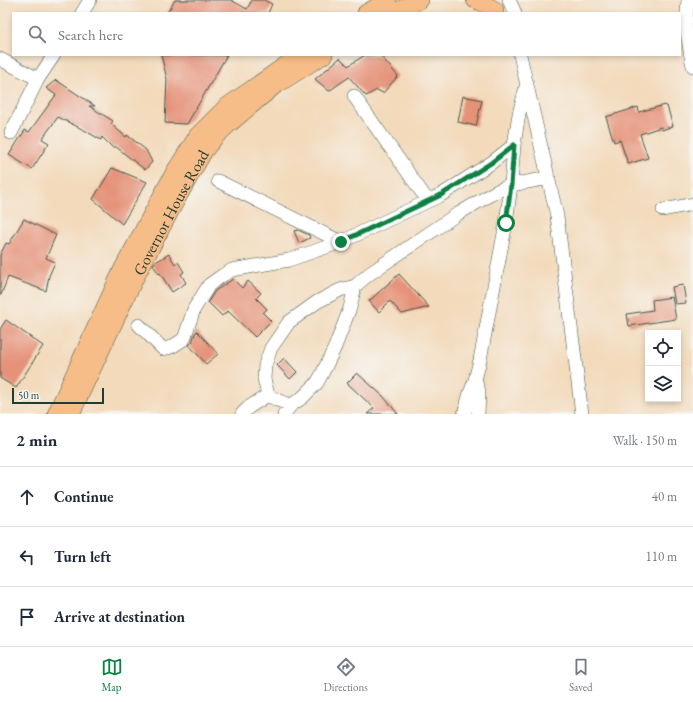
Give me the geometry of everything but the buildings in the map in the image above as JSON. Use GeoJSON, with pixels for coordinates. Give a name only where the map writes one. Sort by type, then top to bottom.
{"type":"FeatureCollection","features":[{"type":"Feature","properties":{"kind":"main road"},"geometry":{"type":"LineString","coordinates":[[368,12],[388,0]]}},
{"type":"Feature","properties":{"kind":"main road"},"geometry":{"type":"LineString","coordinates":[[395,12],[420,0]]}},
{"type":"Feature","properties":{"kind":"main road"},"geometry":{"type":"LineString","coordinates":[[475,0],[494,8]]}},
{"type":"Feature","properties":{"kind":"main road","name":"Governor House Road"},"geometry":{"type":"LineString","coordinates":[[56,414],[122,270],[175,171],[198,135],[226,107],[299,56]]}},
{"type":"Feature","properties":{"kind":"main road","name":"Governor House Road"},"geometry":{"type":"LineString","coordinates":[[71,414],[135,278],[204,151],[216,136],[273,87],[322,56]]}},
{"type":"Feature","properties":{"kind":"street"},"geometry":{"type":"LineString","coordinates":[[83,12],[90,0]]}},
{"type":"Feature","properties":{"kind":"street"},"geometry":{"type":"LineString","coordinates":[[509,0],[514,12]]}},
{"type":"Feature","properties":{"kind":"street"},"geometry":{"type":"LineString","coordinates":[[688,0],[686,26],[693,66]]}},
{"type":"Feature","properties":{"kind":"street"},"geometry":{"type":"LineString","coordinates":[[11,133],[38,80],[53,56]]}},
{"type":"Feature","properties":{"kind":"street"},"geometry":{"type":"LineString","coordinates":[[520,56],[558,216],[582,414]]}},
{"type":"Feature","properties":{"kind":"street"},"geometry":{"type":"LineString","coordinates":[[0,59],[38,80]]}},
{"type":"Feature","properties":{"kind":"street"},"geometry":{"type":"LineString","coordinates":[[464,414],[480,360],[504,231],[519,114],[527,83]]}},
{"type":"Feature","properties":{"kind":"street"},"geometry":{"type":"LineString","coordinates":[[354,96],[428,201]]}},
{"type":"Feature","properties":{"kind":"street"},"geometry":{"type":"LineString","coordinates":[[139,326],[163,349],[174,346],[184,339],[194,309],[209,285],[222,274],[232,270],[289,260],[341,242],[441,195],[514,145]]}},
{"type":"Feature","properties":{"kind":"street"},"geometry":{"type":"LineString","coordinates":[[355,286],[350,308],[335,347],[323,372],[317,383],[288,409],[268,395],[264,380],[265,365],[271,348],[289,322],[317,302],[340,290],[355,286],[369,274],[456,215],[495,192],[511,185],[549,178]]}},
{"type":"Feature","properties":{"kind":"street"},"geometry":{"type":"LineString","coordinates":[[218,181],[341,242]]}},
{"type":"Feature","properties":{"kind":"street"},"geometry":{"type":"LineString","coordinates":[[663,210],[693,204]]}},
{"type":"Feature","properties":{"kind":"street"},"geometry":{"type":"LineString","coordinates":[[475,380],[478,391],[478,414]]}},
{"type":"Feature","properties":{"kind":"street"},"geometry":{"type":"LineString","coordinates":[[242,414],[249,407],[268,395]]}},
{"type":"Feature","properties":{"kind":"route"},"geometry":{"type":"LineString","coordinates":[[341,242],[441,195],[491,163],[514,145],[506,223]]}}]}
